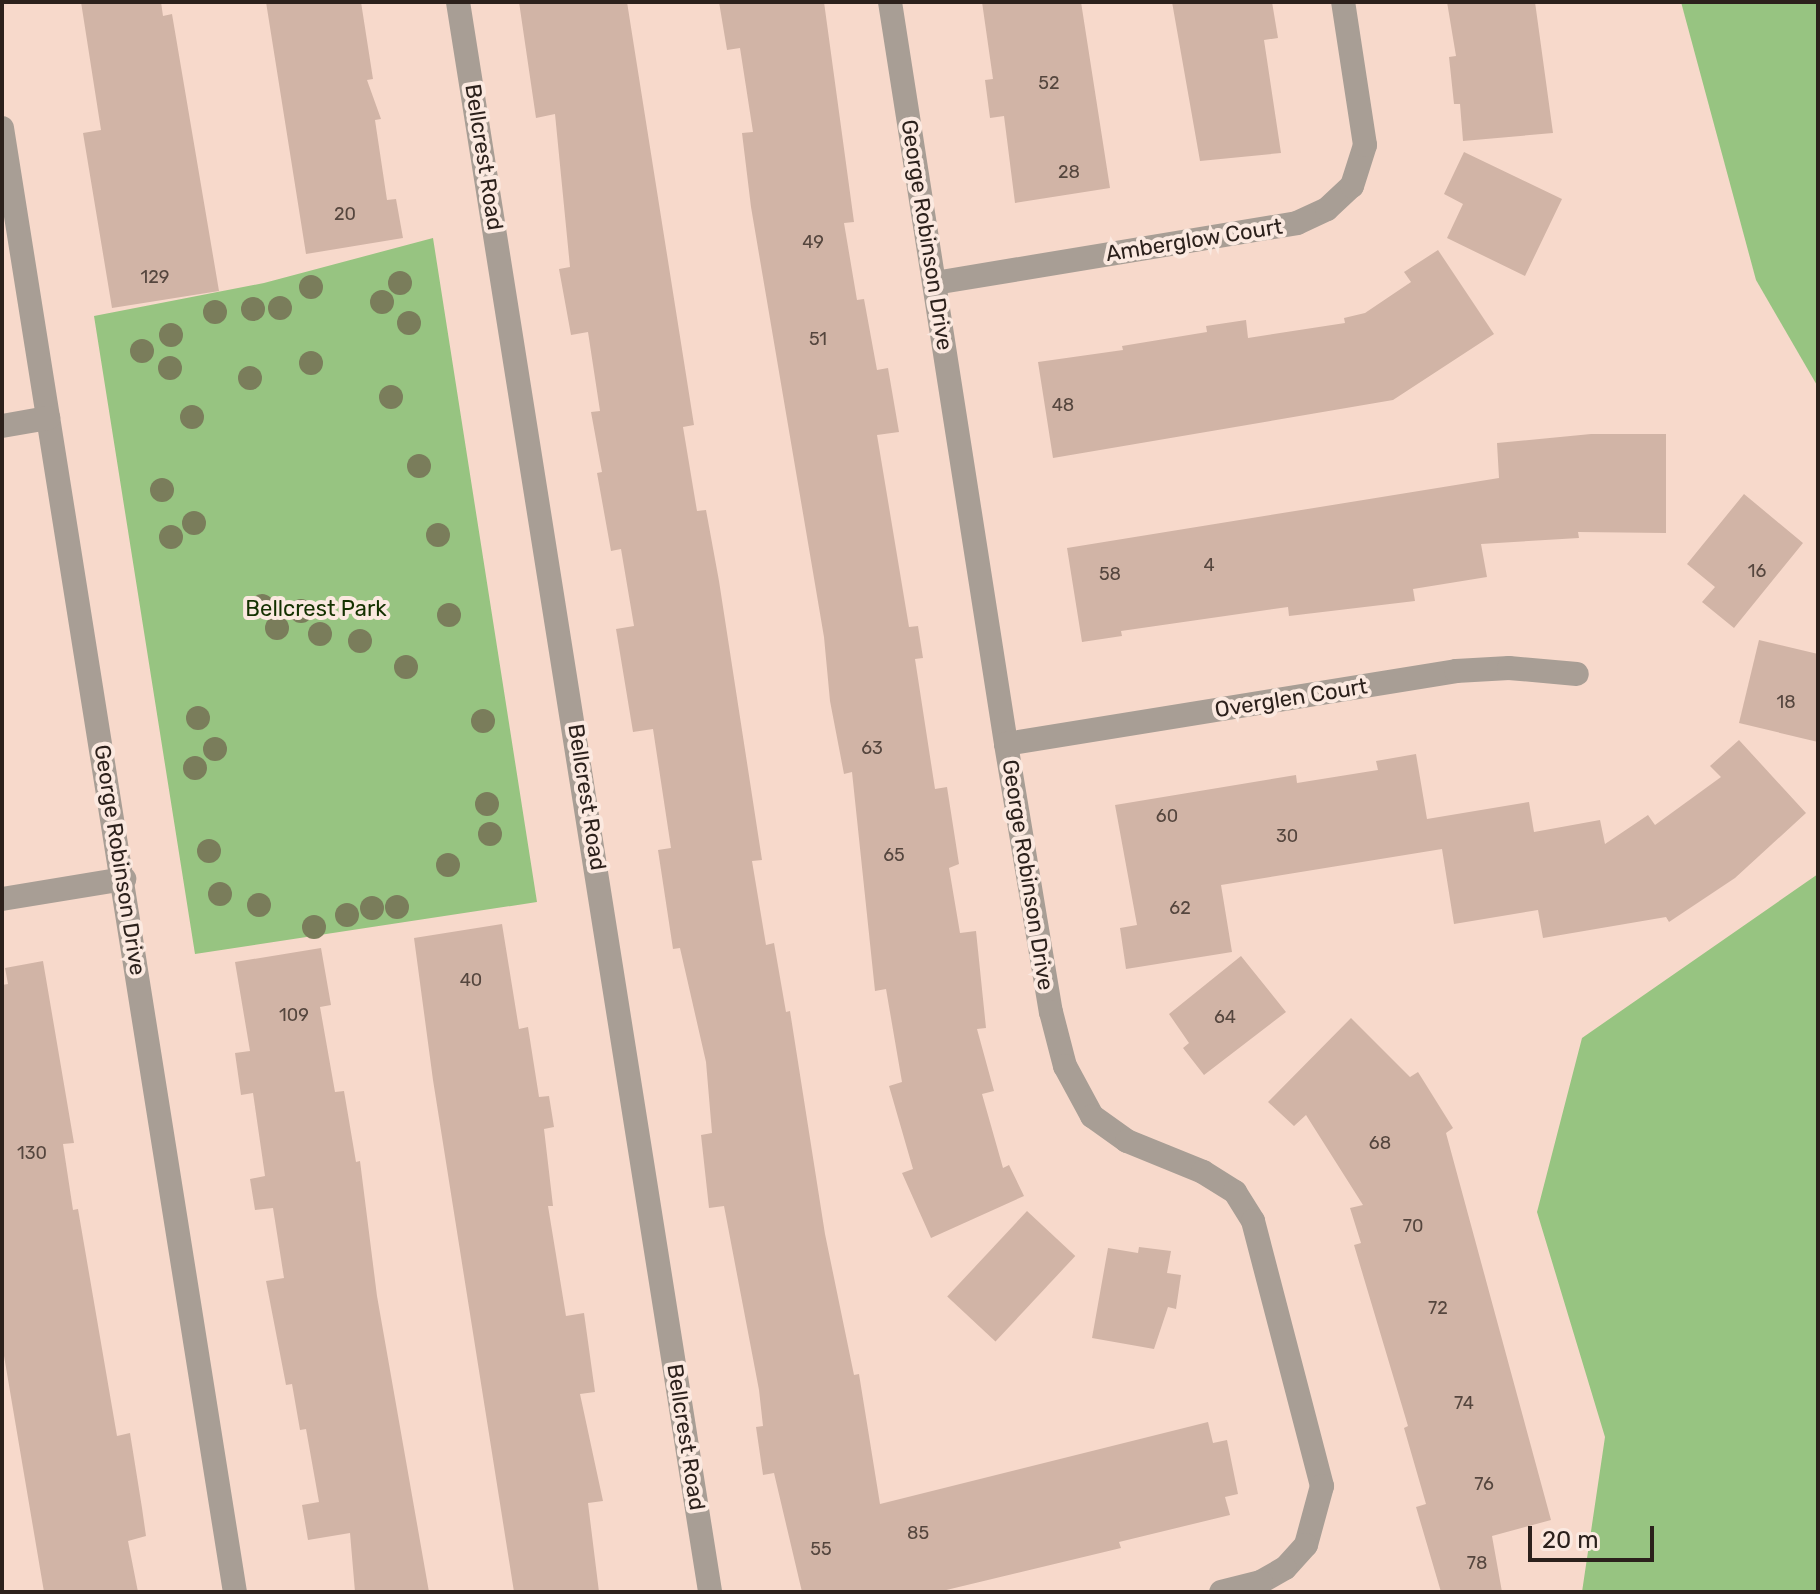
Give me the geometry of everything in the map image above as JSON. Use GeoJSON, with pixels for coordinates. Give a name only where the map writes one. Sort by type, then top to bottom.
{"type":"FeatureCollection","features":[{"type":"Feature","properties":{"kind":"street","name":"Bellcrest Road"},"geometry":{"type":"LineString","coordinates":[[458,2],[710,1592]]}},
{"type":"Feature","properties":{"kind":"street","name":"George Robinson Drive"},"geometry":{"type":"LineString","coordinates":[[890,2],[1006,744],[1051,1012],[1065,1066],[1092,1116],[1127,1141],[1203,1172],[1235,1192],[1253,1221],[1322,1486],[1306,1545],[1285,1568],[1261,1582],[1221,1592]]}},
{"type":"Feature","properties":{"kind":"street","name":"Amberglow Court"},"geometry":{"type":"LineString","coordinates":[[935,283],[1297,223],[1327,209],[1352,186],[1365,145],[1343,2]]}},
{"type":"Feature","properties":{"kind":"street","name":"George Robinson Drive"},"geometry":{"type":"LineString","coordinates":[[2,128],[124,879],[235,1592]]}},
{"type":"Feature","properties":{"kind":"street"},"geometry":{"type":"LineString","coordinates":[[2,426],[48,418]]}},
{"type":"Feature","properties":{"kind":"street","name":"Overglen Court"},"geometry":{"type":"LineString","coordinates":[[1006,744],[1456,671],[1577,674]]}},
{"type":"Feature","properties":{"kind":"street"},"geometry":{"type":"LineString","coordinates":[[2,899],[124,879]]}},
{"type":"Feature","properties":{"kind":"green space"},"geometry":{"type":"Polygon","coordinates":[[[1681,2],[1818,2],[1818,387],[1756,280],[1681,2]]]}},
{"type":"Feature","properties":{"kind":"green space","name":"Bellcrest Park"},"geometry":{"type":"Polygon","coordinates":[[[433,238],[537,902],[195,954],[94,316],[264,283],[433,238]]]}},
{"type":"Feature","properties":{"kind":"green space"},"geometry":{"type":"Polygon","coordinates":[[[1818,874],[1818,1592],[1582,1592],[1605,1437],[1537,1212],[1582,1038],[1818,874]]]}},
{"type":"Feature","properties":{"kind":"building"},"geometry":{"type":"Polygon","coordinates":[[[81,2],[161,2],[163,16],[172,14],[219,291],[112,308],[83,133],[101,130],[81,2]]]}},
{"type":"Feature","properties":{"kind":"building"},"geometry":{"type":"Polygon","coordinates":[[[266,2],[361,2],[373,79],[367,80],[381,119],[375,120],[387,200],[396,199],[403,238],[306,254],[266,2]]]}},
{"type":"Feature","properties":{"kind":"building"},"geometry":{"type":"Polygon","coordinates":[[[519,2],[627,2],[694,425],[683,427],[697,511],[706,510],[719,581],[762,860],[752,861],[766,945],[774,943],[786,1012],[790,1011],[825,1234],[854,1375],[859,1374],[880,1504],[1208,1422],[1213,1443],[1227,1440],[1238,1494],[1225,1497],[1230,1515],[1119,1542],[1121,1548],[938,1592],[802,1592],[774,1473],[763,1475],[756,1427],[763,1426],[759,1390],[724,1206],[709,1208],[701,1135],[712,1133],[706,1062],[680,948],[673,949],[658,850],[671,848],[653,729],[633,732],[616,629],[634,626],[621,549],[611,551],[597,473],[602,472],[591,412],[600,411],[588,332],[571,335],[559,269],[570,267],[555,114],[536,118],[519,2]]]}},
{"type":"Feature","properties":{"kind":"building"},"geometry":{"type":"Polygon","coordinates":[[[719,2],[824,2],[854,222],[844,223],[857,300],[864,299],[877,370],[888,368],[899,432],[877,435],[909,627],[918,626],[923,658],[915,659],[935,789],[947,787],[959,864],[949,868],[960,933],[976,931],[986,1028],[977,1029],[994,1091],[982,1094],[1003,1168],[1009,1165],[1024,1196],[931,1238],[902,1173],[913,1169],[889,1086],[902,1082],[886,989],[875,991],[852,772],[844,774],[830,701],[824,637],[751,207],[742,133],[753,132],[740,48],[727,50],[719,2]]]}},
{"type":"Feature","properties":{"kind":"building"},"geometry":{"type":"Polygon","coordinates":[[[982,2],[1081,2],[1110,188],[1015,203],[1004,116],[990,118],[985,80],[993,79],[982,2]]]}},
{"type":"Feature","properties":{"kind":"building"},"geometry":{"type":"Polygon","coordinates":[[[1172,2],[1272,2],[1278,38],[1264,40],[1281,153],[1200,161],[1172,2]]]}},
{"type":"Feature","properties":{"kind":"building"},"geometry":{"type":"Polygon","coordinates":[[[1447,2],[1535,2],[1553,133],[1463,141],[1460,104],[1454,104],[1449,57],[1456,56],[1447,2]]]}},
{"type":"Feature","properties":{"kind":"building"},"geometry":{"type":"Polygon","coordinates":[[[1464,152],[1562,199],[1525,276],[1447,238],[1463,204],[1444,194],[1464,152]]]}},
{"type":"Feature","properties":{"kind":"building"},"geometry":{"type":"Polygon","coordinates":[[[1438,250],[1494,334],[1393,400],[1053,458],[1038,362],[1123,350],[1122,346],[1207,332],[1206,326],[1246,320],[1248,338],[1345,323],[1344,318],[1365,313],[1411,282],[1404,272],[1438,250]]]}},
{"type":"Feature","properties":{"kind":"building"},"geometry":{"type":"Polygon","coordinates":[[[1591,434],[1666,434],[1666,533],[1578,532],[1579,538],[1481,544],[1487,577],[1413,589],[1415,601],[1289,616],[1288,607],[1121,631],[1122,636],[1082,642],[1067,548],[1499,478],[1497,443],[1591,434]]]}},
{"type":"Feature","properties":{"kind":"building"},"geometry":{"type":"Polygon","coordinates":[[[1744,494],[1803,543],[1734,628],[1702,602],[1715,587],[1687,564],[1744,494]]]}},
{"type":"Feature","properties":{"kind":"building"},"geometry":{"type":"Polygon","coordinates":[[[1759,640],[1818,654],[1818,742],[1739,723],[1759,640]]]}},
{"type":"Feature","properties":{"kind":"building"},"geometry":{"type":"Polygon","coordinates":[[[1739,740],[1806,813],[1735,878],[1669,922],[1666,917],[1543,938],[1538,910],[1454,924],[1442,849],[1221,885],[1232,952],[1126,969],[1120,928],[1137,925],[1115,805],[1296,775],[1297,783],[1378,770],[1376,761],[1416,754],[1427,819],[1529,802],[1534,832],[1600,820],[1605,844],[1648,815],[1655,825],[1721,777],[1710,766],[1739,740]]]}},
{"type":"Feature","properties":{"kind":"building"},"geometry":{"type":"Polygon","coordinates":[[[502,924],[519,1029],[528,1027],[539,1097],[549,1096],[554,1127],[544,1129],[553,1206],[548,1206],[566,1316],[584,1313],[595,1392],[580,1394],[603,1501],[588,1503],[599,1592],[514,1592],[433,1080],[414,938],[502,924]]]}},
{"type":"Feature","properties":{"kind":"building"},"geometry":{"type":"Polygon","coordinates":[[[321,948],[331,1005],[320,1007],[335,1092],[344,1091],[356,1162],[360,1161],[377,1296],[429,1592],[355,1592],[350,1533],[308,1540],[302,1505],[319,1502],[306,1429],[300,1430],[292,1384],[286,1385],[266,1281],[284,1278],[273,1208],[255,1210],[250,1179],[265,1176],[253,1093],[241,1095],[235,1053],[250,1051],[235,962],[321,948]]]}},
{"type":"Feature","properties":{"kind":"building"},"geometry":{"type":"Polygon","coordinates":[[[1241,956],[1286,1012],[1204,1075],[1183,1048],[1189,1043],[1169,1014],[1241,956]]]}},
{"type":"Feature","properties":{"kind":"building"},"geometry":{"type":"Polygon","coordinates":[[[43,961],[74,1143],[63,1144],[73,1210],[78,1209],[117,1436],[130,1433],[142,1508],[146,1536],[128,1541],[138,1592],[44,1592],[2,1344],[2,985],[8,984],[5,968],[43,961]]]}},
{"type":"Feature","properties":{"kind":"building"},"geometry":{"type":"Polygon","coordinates":[[[1351,1018],[1410,1077],[1418,1072],[1453,1128],[1446,1133],[1551,1520],[1492,1536],[1502,1592],[1441,1592],[1416,1507],[1426,1504],[1404,1428],[1408,1426],[1354,1245],[1361,1243],[1350,1208],[1363,1205],[1306,1115],[1294,1126],[1268,1102],[1351,1018]]]}},
{"type":"Feature","properties":{"kind":"building"},"geometry":{"type":"Polygon","coordinates":[[[1027,1211],[1075,1256],[995,1342],[947,1297],[1027,1211]]]}},
{"type":"Feature","properties":{"kind":"building"},"geometry":{"type":"Polygon","coordinates":[[[1139,1247],[1171,1251],[1167,1273],[1181,1275],[1176,1309],[1168,1307],[1154,1349],[1092,1338],[1108,1248],[1138,1253],[1139,1247]]]}}]}
